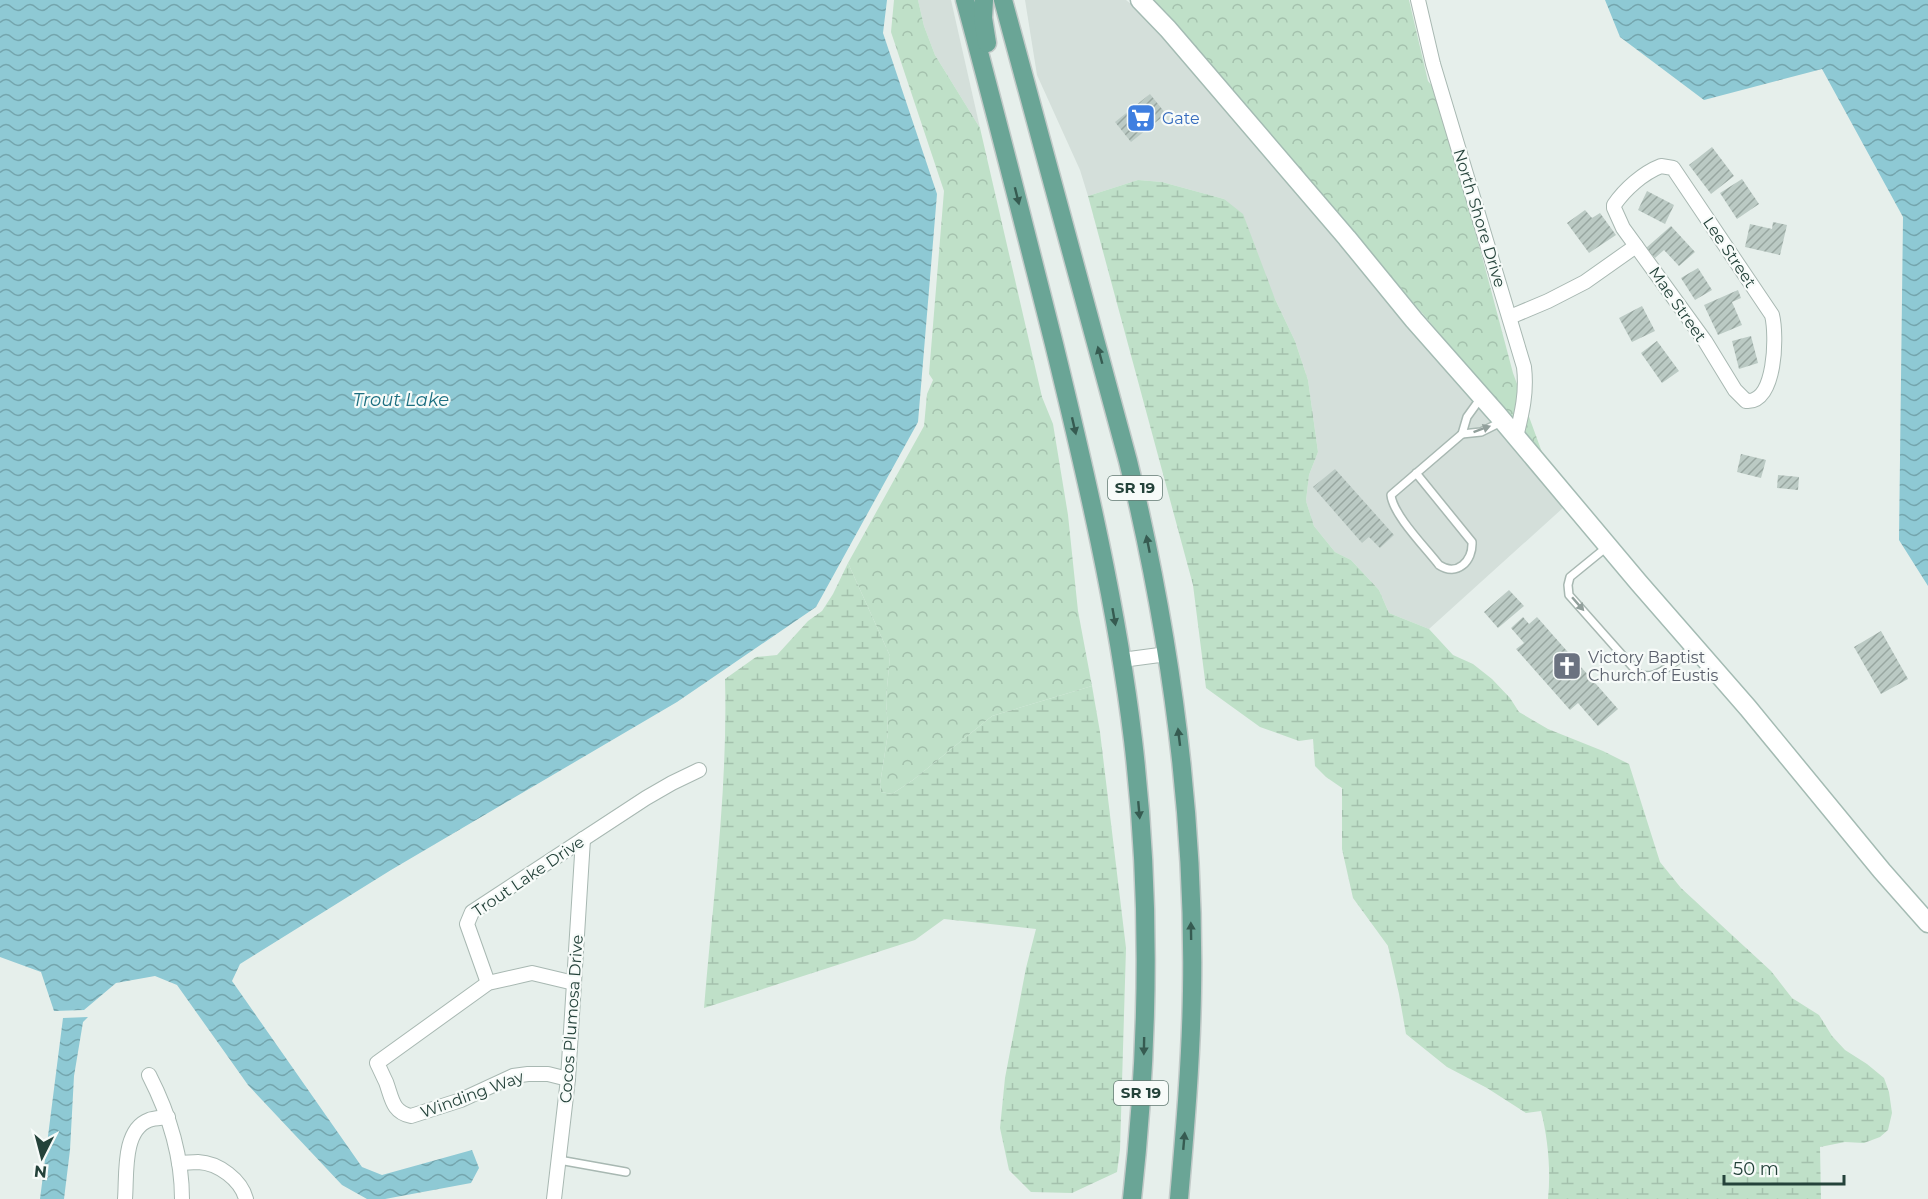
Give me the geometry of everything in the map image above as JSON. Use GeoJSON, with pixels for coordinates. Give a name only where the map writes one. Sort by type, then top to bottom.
{"type":"FeatureCollection","features":[{"type":"Feature","properties":{"kind":"main road","name":"SR 19"},"geometry":{"type":"LineString","coordinates":[[966,0],[1084,468],[1122,660],[1133,742],[1145,904],[1143,1066],[1132,1199]]}},
{"type":"Feature","properties":{"kind":"main road"},"geometry":{"type":"LineString","coordinates":[[984,0],[983,18],[1003,140]]}},
{"type":"Feature","properties":{"kind":"main road","name":"SR 19"},"geometry":{"type":"LineString","coordinates":[[1003,0],[1144,525],[1180,740],[1191,907],[1192,990],[1190,1073],[1179,1199]]}},
{"type":"Feature","properties":{"kind":"main road"},"geometry":{"type":"LineString","coordinates":[[1140,0],[1184,47],[1414,320],[1748,708],[1882,871],[1928,923]]}},
{"type":"Feature","properties":{"kind":"street","name":"North Shore Drive"},"geometry":{"type":"LineString","coordinates":[[1418,0],[1433,64],[1524,367],[1526,385],[1516,437]]}},
{"type":"Feature","properties":{"kind":"street","name":"Lee Street"},"geometry":{"type":"LineString","coordinates":[[1614,205],[1622,194],[1653,169],[1661,166],[1673,168],[1759,295],[1772,315],[1775,328],[1775,352],[1768,383],[1763,393],[1757,400],[1746,401]]}},
{"type":"Feature","properties":{"kind":"street","name":"Mae Street"},"geometry":{"type":"LineString","coordinates":[[1614,205],[1623,228],[1746,401]]}},
{"type":"Feature","properties":{"kind":"street"},"geometry":{"type":"LineString","coordinates":[[1510,317],[1585,282],[1636,246]]}},
{"type":"Feature","properties":{"kind":"street"},"geometry":{"type":"LineString","coordinates":[[1122,660],[1167,654]]}},
{"type":"Feature","properties":{"kind":"street","name":"Trout Lake Drive"},"geometry":{"type":"LineString","coordinates":[[488,983],[467,924],[472,912],[646,798],[699,770]]}},
{"type":"Feature","properties":{"kind":"street","name":"Cocos Plumosa Drive"},"geometry":{"type":"LineString","coordinates":[[554,1199],[568,1078],[583,839]]}},
{"type":"Feature","properties":{"kind":"street"},"geometry":{"type":"LineString","coordinates":[[488,983],[532,973],[574,983]]}},
{"type":"Feature","properties":{"kind":"street","name":"Winding Way"},"geometry":{"type":"LineString","coordinates":[[488,983],[377,1063],[387,1084],[390,1101],[396,1109],[411,1116],[461,1100],[513,1077],[528,1074],[568,1078]]}},
{"type":"Feature","properties":{"kind":"street"},"geometry":{"type":"LineString","coordinates":[[149,1075],[168,1117],[178,1163],[182,1199]]}},
{"type":"Feature","properties":{"kind":"street"},"geometry":{"type":"LineString","coordinates":[[125,1199],[130,1139],[138,1127],[148,1120],[168,1117]]}},
{"type":"Feature","properties":{"kind":"street"},"geometry":{"type":"LineString","coordinates":[[178,1163],[200,1162],[214,1166],[235,1179],[243,1188],[246,1199]]}},
{"type":"Feature","properties":{"kind":"lane"},"geometry":{"type":"LineString","coordinates":[[1416,473],[1472,542],[1473,552],[1469,560],[1455,569],[1446,569],[1439,565],[1398,514],[1390,495],[1462,434],[1467,417],[1482,397]]}},
{"type":"Feature","properties":{"kind":"lane"},"geometry":{"type":"LineString","coordinates":[[1462,434],[1481,432],[1503,421]]}},
{"type":"Feature","properties":{"kind":"lane"},"geometry":{"type":"LineString","coordinates":[[1608,546],[1570,577],[1569,595],[1639,674],[1646,677],[1656,675],[1694,646]]}},
{"type":"Feature","properties":{"kind":"lane"},"geometry":{"type":"LineString","coordinates":[[558,1160],[626,1172]]}},
{"type":"Feature","properties":{"kind":"shaded area"},"geometry":{"type":"Polygon","coordinates":[[[918,0],[951,0],[980,128],[935,55],[924,26],[918,0]]]}},
{"type":"Feature","properties":{"kind":"shaded area"},"geometry":{"type":"Polygon","coordinates":[[[1025,0],[1126,0],[1131,4],[1162,36],[1564,507],[1429,629],[1389,613],[1379,590],[1351,560],[1335,552],[1314,526],[1306,501],[1309,475],[1318,452],[1308,380],[1295,341],[1224,199],[1162,182],[1138,180],[1088,196],[1080,170],[1037,75],[1025,0]]]}},
{"type":"Feature","properties":{"kind":"green space"},"geometry":{"type":"Polygon","coordinates":[[[894,0],[918,0],[924,26],[935,55],[980,128],[1042,397],[1053,424],[1068,515],[1078,611],[1092,686],[992,716],[913,780],[892,794],[881,792],[880,784],[888,733],[886,698],[890,656],[848,563],[924,426],[927,394],[933,380],[929,374],[944,191],[891,32],[894,0]]]}},
{"type":"Feature","properties":{"kind":"green space"},"geometry":{"type":"Polygon","coordinates":[[[1152,0],[1409,0],[1428,81],[1439,94],[1513,373],[1543,455],[1166,12],[1152,0]]]}},
{"type":"Feature","properties":{"kind":"green space"},"geometry":{"type":"Polygon","coordinates":[[[1138,180],[1162,182],[1224,199],[1243,214],[1275,299],[1295,341],[1308,380],[1318,452],[1309,475],[1306,501],[1314,526],[1335,552],[1351,560],[1379,590],[1389,613],[1429,629],[1453,655],[1473,664],[1492,679],[1510,698],[1519,712],[1548,729],[1629,764],[1660,862],[1681,888],[1771,971],[1792,998],[1819,1015],[1832,1036],[1845,1050],[1884,1078],[1892,1113],[1888,1130],[1880,1137],[1864,1143],[1845,1142],[1820,1147],[1821,1199],[1548,1199],[1548,1155],[1541,1111],[1526,1113],[1487,1088],[1447,1067],[1406,1034],[1388,946],[1353,898],[1342,849],[1342,788],[1315,766],[1313,739],[1299,741],[1260,727],[1206,688],[1193,585],[1088,196],[1138,180]]]}},
{"type":"Feature","properties":{"kind":"green space"},"geometry":{"type":"Polygon","coordinates":[[[848,563],[890,656],[886,698],[888,733],[880,784],[881,792],[892,794],[913,780],[992,716],[1092,686],[1100,732],[1126,948],[1120,1150],[1117,1172],[1072,1193],[1031,1192],[1009,1170],[1000,1128],[1005,1078],[1026,968],[1036,929],[944,919],[915,940],[704,1008],[722,802],[725,679],[756,657],[777,655],[808,621],[822,611],[848,563]]]}},
{"type":"Feature","properties":{"kind":"water","name":"Trout Lake"},"geometry":{"type":"Polygon","coordinates":[[[0,0],[887,0],[883,33],[937,194],[918,422],[816,607],[677,702],[391,870],[240,964],[232,981],[362,1167],[382,1175],[472,1150],[479,1168],[471,1183],[385,1199],[367,1199],[342,1185],[248,1085],[177,985],[155,976],[116,983],[84,1010],[54,1011],[41,972],[0,957],[0,0]]]}},
{"type":"Feature","properties":{"kind":"water"},"geometry":{"type":"Polygon","coordinates":[[[1605,0],[1928,0],[1928,586],[1899,540],[1903,217],[1822,69],[1704,100],[1620,37],[1605,0]]]}},
{"type":"Feature","properties":{"kind":"water"},"geometry":{"type":"Polygon","coordinates":[[[88,1017],[83,1022],[74,1076],[70,1150],[64,1199],[40,1199],[63,1018],[88,1017]]]}},
{"type":"Feature","properties":{"kind":"building","name":"Gate"},"geometry":{"type":"Polygon","coordinates":[[[1150,94],[1166,114],[1131,142],[1115,122],[1150,94]]]}},
{"type":"Feature","properties":{"kind":"building"},"geometry":{"type":"Polygon","coordinates":[[[1712,147],[1734,176],[1711,194],[1689,165],[1712,147]]]}},
{"type":"Feature","properties":{"kind":"building"},"geometry":{"type":"Polygon","coordinates":[[[1742,179],[1759,204],[1737,219],[1720,193],[1742,179]]]}},
{"type":"Feature","properties":{"kind":"building"},"geometry":{"type":"Polygon","coordinates":[[[1647,191],[1674,205],[1665,224],[1638,210],[1647,191]]]}},
{"type":"Feature","properties":{"kind":"building"},"geometry":{"type":"Polygon","coordinates":[[[1585,210],[1592,218],[1600,213],[1616,235],[1589,253],[1567,223],[1585,210]]]}},
{"type":"Feature","properties":{"kind":"building"},"geometry":{"type":"Polygon","coordinates":[[[1773,222],[1787,225],[1780,255],[1745,247],[1750,224],[1772,229],[1773,222]]]}},
{"type":"Feature","properties":{"kind":"building"},"geometry":{"type":"Polygon","coordinates":[[[1671,226],[1695,252],[1679,266],[1664,250],[1655,258],[1646,248],[1671,226]]]}},
{"type":"Feature","properties":{"kind":"building"},"geometry":{"type":"Polygon","coordinates":[[[1698,268],[1712,290],[1695,300],[1681,278],[1698,268]]]}},
{"type":"Feature","properties":{"kind":"building"},"geometry":{"type":"Polygon","coordinates":[[[1738,290],[1741,298],[1732,302],[1742,325],[1718,335],[1704,305],[1738,290]]]}},
{"type":"Feature","properties":{"kind":"building"},"geometry":{"type":"Polygon","coordinates":[[[1642,306],[1655,331],[1632,342],[1619,318],[1642,306]]]}},
{"type":"Feature","properties":{"kind":"building"},"geometry":{"type":"Polygon","coordinates":[[[1751,336],[1758,363],[1739,369],[1732,341],[1751,336]]]}},
{"type":"Feature","properties":{"kind":"building"},"geometry":{"type":"Polygon","coordinates":[[[1657,341],[1679,371],[1662,383],[1641,353],[1657,341]]]}},
{"type":"Feature","properties":{"kind":"building"},"geometry":{"type":"Polygon","coordinates":[[[1741,454],[1766,460],[1761,478],[1737,472],[1741,454]]]}},
{"type":"Feature","properties":{"kind":"building"},"geometry":{"type":"Polygon","coordinates":[[[1335,469],[1394,535],[1380,548],[1369,537],[1362,543],[1313,487],[1335,469]]]}},
{"type":"Feature","properties":{"kind":"building"},"geometry":{"type":"Polygon","coordinates":[[[1778,475],[1799,477],[1798,490],[1777,488],[1778,475]]]}},
{"type":"Feature","properties":{"kind":"building"},"geometry":{"type":"Polygon","coordinates":[[[1509,590],[1524,606],[1498,628],[1484,612],[1509,590]]]}},
{"type":"Feature","properties":{"kind":"building"},"geometry":{"type":"Polygon","coordinates":[[[1523,617],[1529,624],[1537,617],[1618,709],[1598,726],[1578,703],[1570,710],[1516,649],[1524,643],[1511,628],[1523,617]]]}},
{"type":"Feature","properties":{"kind":"building"},"geometry":{"type":"Polygon","coordinates":[[[1881,631],[1908,679],[1881,694],[1854,647],[1881,631]]]}},
{"type":"Feature","properties":{"kind":"place","name":"Gate"},"geometry":{"type":"Point","coordinates":[1141,118]}},
{"type":"Feature","properties":{"kind":"place","name":"Victory Baptist Church of Eustis"},"geometry":{"type":"Point","coordinates":[1567,666]}}]}
